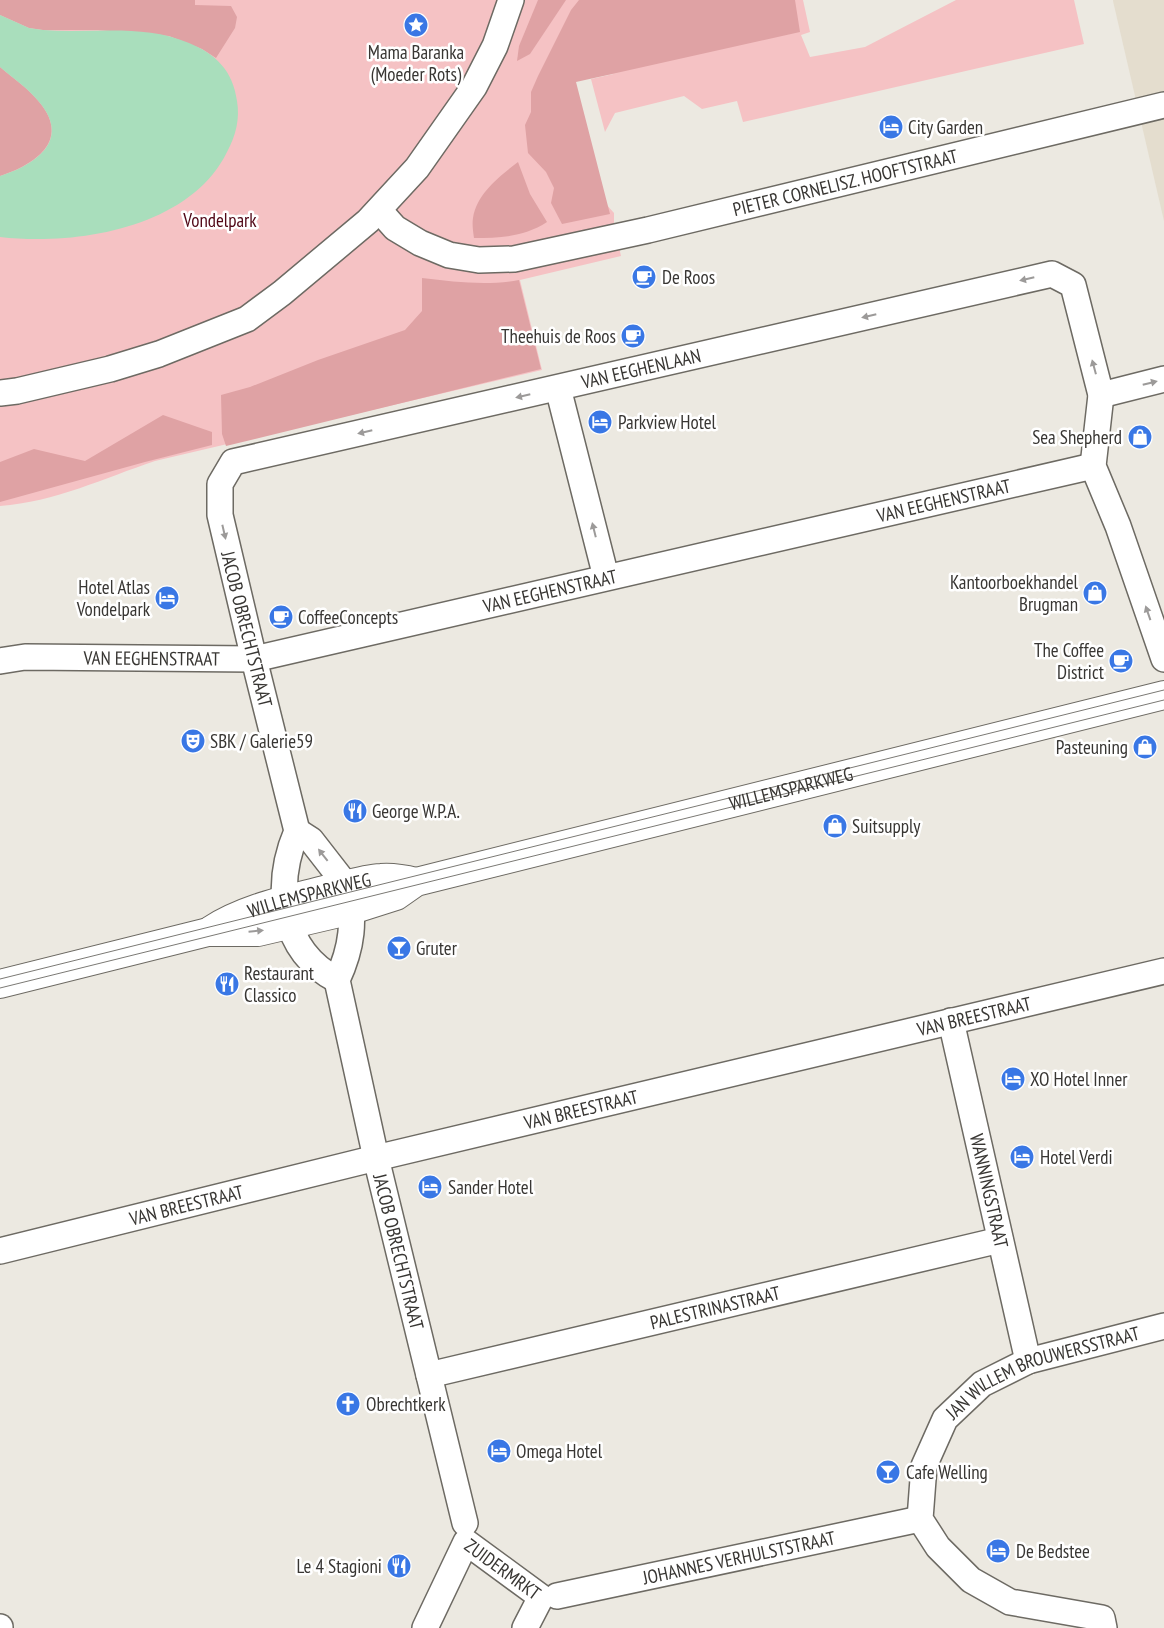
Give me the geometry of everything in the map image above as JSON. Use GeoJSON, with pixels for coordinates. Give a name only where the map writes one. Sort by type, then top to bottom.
{"type":"FeatureCollection","features":[{"type":"Feature","properties":{"kind":"street"},"geometry":{"type":"LineString","coordinates":[[0,393],[17,391],[159,354],[247,319],[282,294],[368,221],[417,168],[474,86],[495,46],[511,0]]}},
{"type":"Feature","properties":{"kind":"street","name":"PIETER CORNELISZ. HOOFTSTRAAT"},"geometry":{"type":"LineString","coordinates":[[378,210],[395,228],[420,243],[449,255],[479,260],[514,259],[614,238],[1164,105]]}},
{"type":"Feature","properties":{"kind":"street","name":"VAN EEGHENLAAN"},"geometry":{"type":"LineString","coordinates":[[220,484],[234,462],[1052,274],[1073,285],[1101,395]]}},
{"type":"Feature","properties":{"kind":"street"},"geometry":{"type":"LineString","coordinates":[[1164,379],[1101,395],[1094,466],[1118,526],[1164,659]]}},
{"type":"Feature","properties":{"kind":"street"},"geometry":{"type":"LineString","coordinates":[[558,388],[606,577]]}},
{"type":"Feature","properties":{"kind":"street","name":"VAN EEGHENSTRAAT"},"geometry":{"type":"LineString","coordinates":[[0,661],[25,657],[254,659],[1094,466]]}},
{"type":"Feature","properties":{"kind":"street","name":"JACOB OBRECHTSTRAAT"},"geometry":{"type":"LineString","coordinates":[[220,484],[220,515],[297,830]]}},
{"type":"Feature","properties":{"kind":"street","name":"WILLEMSPARKWEG"},"geometry":{"type":"LineString","coordinates":[[0,984],[208,932],[258,932],[286,913],[349,897],[396,896],[416,882],[1164,695]]}},
{"type":"Feature","properties":{"kind":"street"},"geometry":{"type":"LineString","coordinates":[[297,830],[311,840],[349,897],[353,926],[345,962],[337,980],[322,972],[302,949],[286,913],[283,888],[291,846],[297,830]]}},
{"type":"Feature","properties":{"kind":"street","name":"VAN BREESTRAAT"},"geometry":{"type":"LineString","coordinates":[[0,1250],[376,1158],[1163,972]]}},
{"type":"Feature","properties":{"kind":"street","name":"JACOB OBRECHTSTRAAT"},"geometry":{"type":"LineString","coordinates":[[337,980],[376,1158],[465,1523]]}},
{"type":"Feature","properties":{"kind":"street","name":"WANNINGSTRAAT"},"geometry":{"type":"LineString","coordinates":[[951,1021],[1028,1361]]}},
{"type":"Feature","properties":{"kind":"street","name":"PALESTRINASTRAAT"},"geometry":{"type":"LineString","coordinates":[[429,1375],[1000,1240]]}},
{"type":"Feature","properties":{"kind":"street","name":"JAN WILLEM BROUWERSSTRAAT"},"geometry":{"type":"LineString","coordinates":[[920,1520],[924,1466],[945,1419],[982,1384],[1028,1361],[1164,1326]]}},
{"type":"Feature","properties":{"kind":"street"},"geometry":{"type":"LineString","coordinates":[[920,1520],[938,1547],[971,1580],[1010,1602],[1103,1623]]}},
{"type":"Feature","properties":{"kind":"street","name":"JOHANNES VERHULSTSTRAAT"},"geometry":{"type":"LineString","coordinates":[[557,1596],[920,1520]]}},
{"type":"Feature","properties":{"kind":"street"},"geometry":{"type":"LineString","coordinates":[[414,1628],[465,1523],[557,1596],[540,1628]]}},
{"type":"Feature","properties":{"kind":"street","name":"ZUIDERMRKT"},"geometry":{"type":"LineString","coordinates":[[425,1628],[466,1542],[541,1597],[525,1628]]}},
{"type":"Feature","properties":{"kind":"shaded area"},"geometry":{"type":"Polygon","coordinates":[[[0,0],[195,0],[195,5],[231,6],[237,17],[235,28],[216,58],[202,49],[169,36],[98,30],[43,30],[29,28],[0,15],[0,0]]]}},
{"type":"Feature","properties":{"kind":"shaded area"},"geometry":{"type":"Polygon","coordinates":[[[538,0],[566,0],[530,54],[517,61],[519,46],[538,0]]]}},
{"type":"Feature","properties":{"kind":"shaded area"},"geometry":{"type":"Polygon","coordinates":[[[579,0],[795,0],[800,32],[576,82],[610,214],[562,224],[551,203],[554,188],[546,172],[528,153],[525,125],[531,112],[531,92],[571,10],[579,0]]]}},
{"type":"Feature","properties":{"kind":"shaded area"},"geometry":{"type":"Polygon","coordinates":[[[1164,0],[1164,221],[1113,1],[1164,0]]]}},
{"type":"Feature","properties":{"kind":"shaded area"},"geometry":{"type":"Polygon","coordinates":[[[0,15],[29,28],[43,30],[117,30],[153,33],[199,47],[215,58],[232,81],[238,114],[235,133],[230,146],[210,178],[187,199],[159,215],[128,226],[95,234],[62,238],[30,239],[0,237],[0,176],[25,165],[45,150],[50,140],[52,129],[49,117],[36,98],[0,67],[0,15]]]}},
{"type":"Feature","properties":{"kind":"shaded area"},"geometry":{"type":"Polygon","coordinates":[[[0,67],[36,98],[49,117],[52,129],[50,140],[36,158],[0,176],[0,67]]]}},
{"type":"Feature","properties":{"kind":"shaded area"},"geometry":{"type":"Polygon","coordinates":[[[518,162],[530,194],[547,222],[521,234],[474,238],[473,218],[479,201],[490,186],[518,162]]]}},
{"type":"Feature","properties":{"kind":"shaded area"},"geometry":{"type":"Polygon","coordinates":[[[422,278],[483,283],[519,280],[541,369],[226,446],[222,434],[221,395],[250,387],[318,360],[405,330],[422,311],[422,278]]]}},
{"type":"Feature","properties":{"kind":"shaded area"},"geometry":{"type":"Polygon","coordinates":[[[163,415],[212,432],[212,445],[0,502],[0,462],[34,449],[85,461],[163,415]]]}},
{"type":"Feature","properties":{"kind":"green space","name":"Vondelpark"},"geometry":{"type":"Polygon","coordinates":[[[0,0],[803,0],[810,32],[801,35],[810,57],[865,47],[956,0],[1074,0],[1084,44],[743,122],[737,101],[702,109],[684,96],[615,113],[605,132],[591,79],[618,73],[575,81],[605,203],[614,213],[614,224],[621,256],[520,280],[542,370],[155,461],[40,500],[0,506],[0,0]]]}},
{"type":"Feature","properties":{"kind":"tram line"},"geometry":{"type":"LineString","coordinates":[[0,979],[1164,690]]}},
{"type":"Feature","properties":{"kind":"tram line"},"geometry":{"type":"LineString","coordinates":[[0,988],[1164,700]]}},
{"type":"Feature","properties":{"kind":"place","name":"Mama Baranka (Moeder Rots)"},"geometry":{"type":"Point","coordinates":[416,25]}},
{"type":"Feature","properties":{"kind":"place","name":"City Garden"},"geometry":{"type":"Point","coordinates":[891,127]}},
{"type":"Feature","properties":{"kind":"place","name":"De Roos"},"geometry":{"type":"Point","coordinates":[644,277]}},
{"type":"Feature","properties":{"kind":"place","name":"Theehuis de Roos"},"geometry":{"type":"Point","coordinates":[633,336]}},
{"type":"Feature","properties":{"kind":"place","name":"Parkview Hotel"},"geometry":{"type":"Point","coordinates":[600,422]}},
{"type":"Feature","properties":{"kind":"place","name":"Sea Shepherd"},"geometry":{"type":"Point","coordinates":[1140,437]}},
{"type":"Feature","properties":{"kind":"place","name":"Kantoorboekhandel Brugman"},"geometry":{"type":"Point","coordinates":[1095,593]}},
{"type":"Feature","properties":{"kind":"place","name":"Hotel Atlas Vondelpark"},"geometry":{"type":"Point","coordinates":[167,598]}},
{"type":"Feature","properties":{"kind":"place","name":"CoffeeConcepts"},"geometry":{"type":"Point","coordinates":[281,617]}},
{"type":"Feature","properties":{"kind":"place","name":"The Coffee District"},"geometry":{"type":"Point","coordinates":[1121,661]}},
{"type":"Feature","properties":{"kind":"place","name":"SBK / Galerie59"},"geometry":{"type":"Point","coordinates":[193,741]}},
{"type":"Feature","properties":{"kind":"place","name":"Pasteuning"},"geometry":{"type":"Point","coordinates":[1145,747]}},
{"type":"Feature","properties":{"kind":"place","name":"George W.P.A."},"geometry":{"type":"Point","coordinates":[355,811]}},
{"type":"Feature","properties":{"kind":"place","name":"Suitsupply"},"geometry":{"type":"Point","coordinates":[835,826]}},
{"type":"Feature","properties":{"kind":"place","name":"Gruter"},"geometry":{"type":"Point","coordinates":[399,948]}},
{"type":"Feature","properties":{"kind":"place","name":"Restaurant Classico"},"geometry":{"type":"Point","coordinates":[227,984]}},
{"type":"Feature","properties":{"kind":"place","name":"XO Hotel Inner"},"geometry":{"type":"Point","coordinates":[1013,1079]}},
{"type":"Feature","properties":{"kind":"place","name":"Hotel Verdi"},"geometry":{"type":"Point","coordinates":[1022,1157]}},
{"type":"Feature","properties":{"kind":"place","name":"Sander Hotel"},"geometry":{"type":"Point","coordinates":[430,1187]}},
{"type":"Feature","properties":{"kind":"place","name":"Obrechtkerk"},"geometry":{"type":"Point","coordinates":[348,1404]}},
{"type":"Feature","properties":{"kind":"place","name":"Omega Hotel"},"geometry":{"type":"Point","coordinates":[499,1451]}},
{"type":"Feature","properties":{"kind":"place","name":"Cafe Welling"},"geometry":{"type":"Point","coordinates":[888,1472]}},
{"type":"Feature","properties":{"kind":"place","name":"De Bedstee"},"geometry":{"type":"Point","coordinates":[998,1551]}},
{"type":"Feature","properties":{"kind":"place","name":"Le 4 Stagioni"},"geometry":{"type":"Point","coordinates":[399,1566]}}]}
